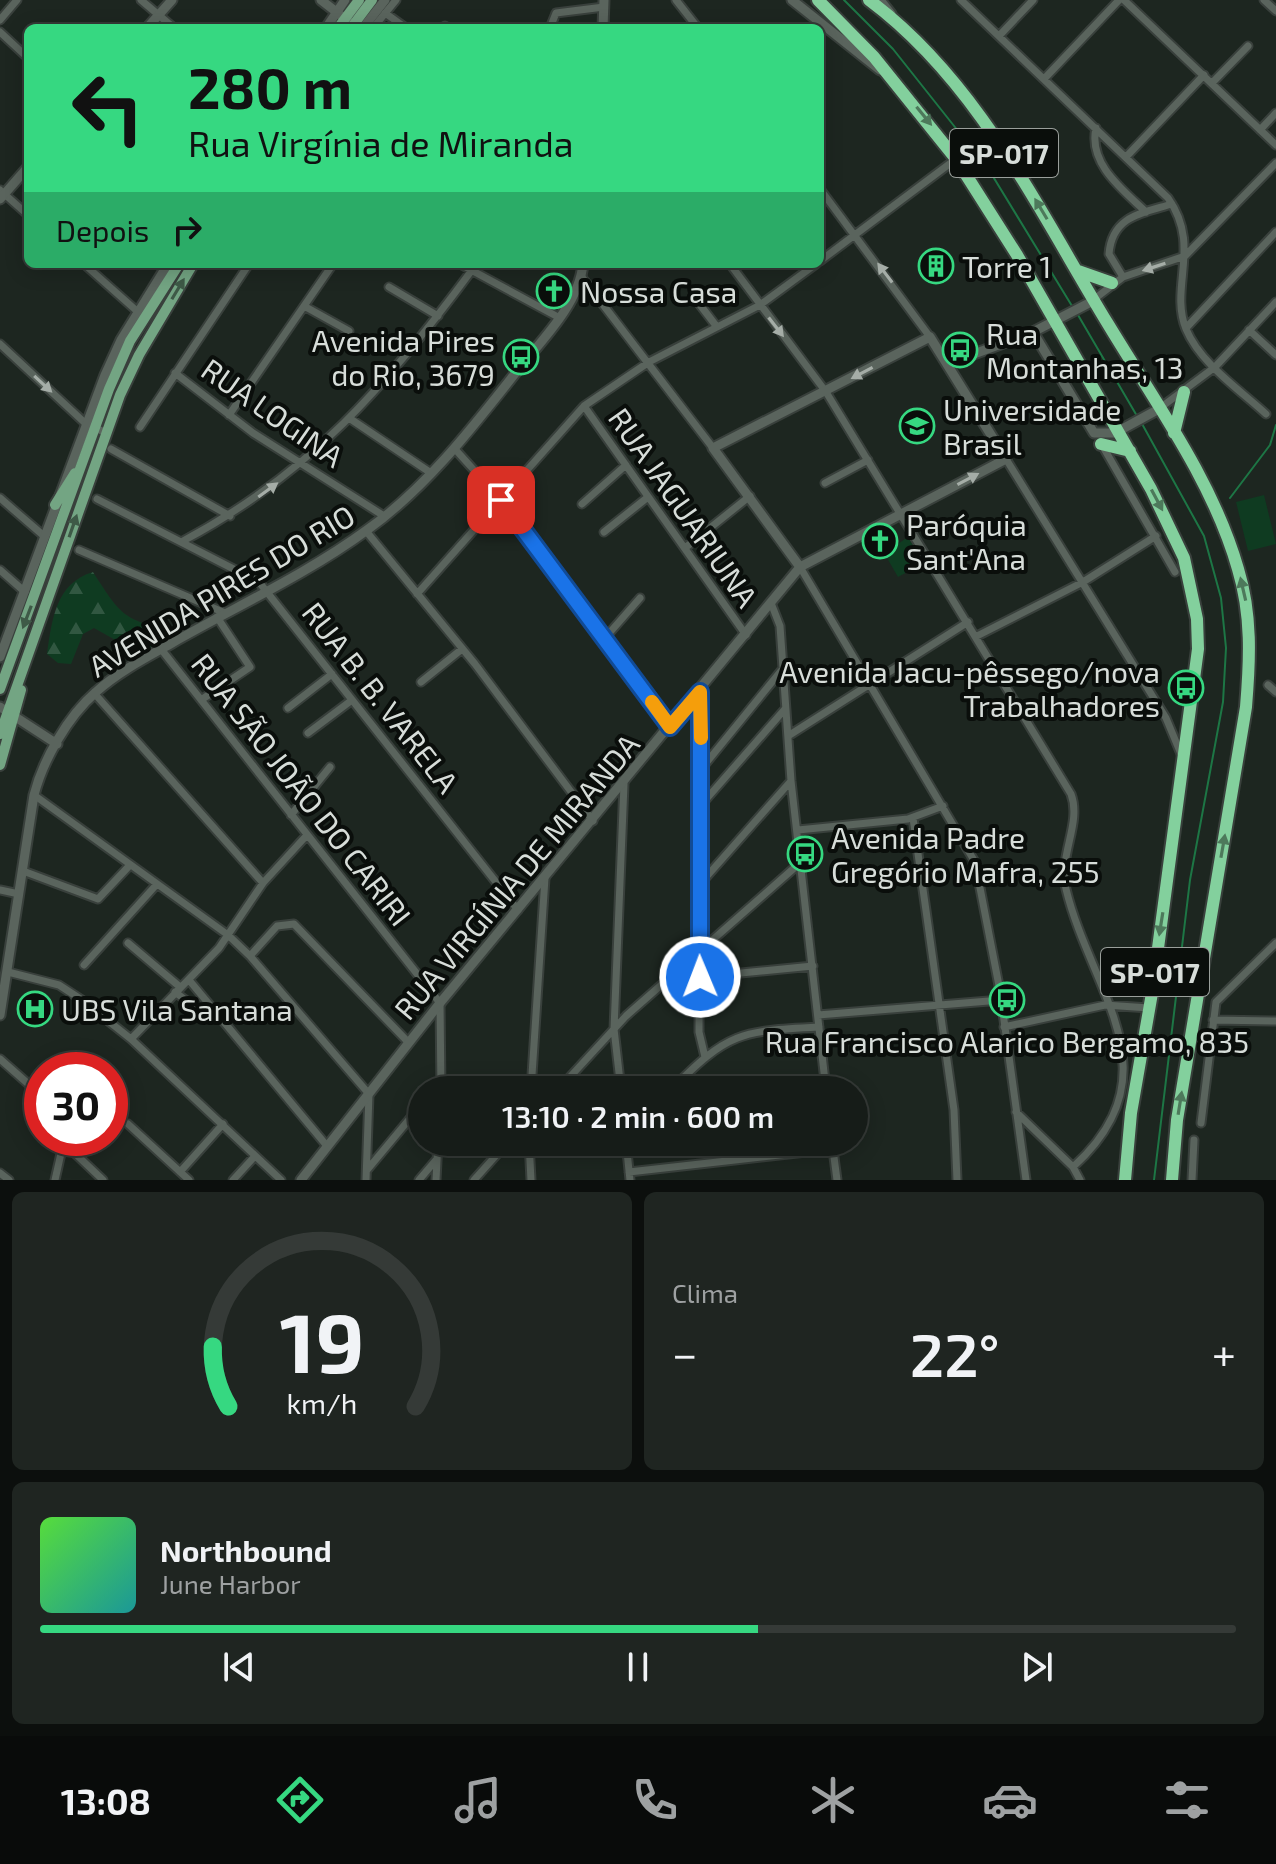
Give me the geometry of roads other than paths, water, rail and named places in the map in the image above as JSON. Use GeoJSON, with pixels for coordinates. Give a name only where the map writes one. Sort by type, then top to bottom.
{"type":"FeatureCollection","features":[{"type":"Feature","properties":{"kind":"highway","name":"SP-017"},"geometry":{"type":"LineString","coordinates":[[818,0],[903,90],[956,159],[1058,320],[1122,430],[1184,558],[1197,619],[1197,673],[1131,1113],[1125,1180]]}},
{"type":"Feature","properties":{"kind":"highway","name":"SP-017"},"geometry":{"type":"LineString","coordinates":[[869,0],[895,20],[995,139],[1038,202],[1091,302],[1156,411],[1174,433],[1231,546],[1245,598],[1250,652],[1246,707],[1175,1133],[1172,1180]]}},
{"type":"Feature","properties":{"kind":"highway"},"geometry":{"type":"LineString","coordinates":[[1077,271],[1118,280]]}},
{"type":"Feature","properties":{"kind":"highway"},"geometry":{"type":"LineString","coordinates":[[1174,433],[1184,392]]}},
{"type":"Feature","properties":{"kind":"highway"},"geometry":{"type":"LineString","coordinates":[[1098,438],[1130,451]]}},
{"type":"Feature","properties":{"kind":"main road"},"geometry":{"type":"LineString","coordinates":[[350,22],[359,0]]}},
{"type":"Feature","properties":{"kind":"main road"},"geometry":{"type":"LineString","coordinates":[[350,22],[372,0]]}},
{"type":"Feature","properties":{"kind":"main road"},"geometry":{"type":"LineString","coordinates":[[0,689],[83,462],[90,426],[130,341],[176,268]]}},
{"type":"Feature","properties":{"kind":"main road"},"geometry":{"type":"LineString","coordinates":[[0,734],[106,433],[139,355],[191,268]]}},
{"type":"Feature","properties":{"kind":"main road"},"geometry":{"type":"LineString","coordinates":[[55,505],[83,462]]}},
{"type":"Feature","properties":{"kind":"main road"},"geometry":{"type":"LineString","coordinates":[[0,765],[7,712]]}},
{"type":"Feature","properties":{"kind":"street"},"geometry":{"type":"LineString","coordinates":[[0,20],[17,0]]}},
{"type":"Feature","properties":{"kind":"street"},"geometry":{"type":"LineString","coordinates":[[141,0],[169,24]]}},
{"type":"Feature","properties":{"kind":"street"},"geometry":{"type":"LineString","coordinates":[[150,24],[172,0]]}},
{"type":"Feature","properties":{"kind":"street"},"geometry":{"type":"LineString","coordinates":[[321,0],[350,22]]}},
{"type":"Feature","properties":{"kind":"street"},"geometry":{"type":"LineString","coordinates":[[345,0],[350,22]]}},
{"type":"Feature","properties":{"kind":"street"},"geometry":{"type":"LineString","coordinates":[[350,22],[385,0]]}},
{"type":"Feature","properties":{"kind":"street"},"geometry":{"type":"LineString","coordinates":[[376,24],[396,0]]}},
{"type":"Feature","properties":{"kind":"street"},"geometry":{"type":"LineString","coordinates":[[676,0],[695,24]]}},
{"type":"Feature","properties":{"kind":"street"},"geometry":{"type":"LineString","coordinates":[[792,0],[822,24]]}},
{"type":"Feature","properties":{"kind":"street"},"geometry":{"type":"LineString","coordinates":[[880,0],[895,20]]}},
{"type":"Feature","properties":{"kind":"street"},"geometry":{"type":"LineString","coordinates":[[961,0],[1172,204],[1183,227],[1186,328],[1215,367],[1266,414]]}},
{"type":"Feature","properties":{"kind":"street"},"geometry":{"type":"LineString","coordinates":[[999,36],[1033,0]]}},
{"type":"Feature","properties":{"kind":"street"},"geometry":{"type":"LineString","coordinates":[[1044,79],[1122,0],[1276,145]]}},
{"type":"Feature","properties":{"kind":"street"},"geometry":{"type":"LineString","coordinates":[[1264,0],[1276,11]]}},
{"type":"Feature","properties":{"kind":"street"},"geometry":{"type":"LineString","coordinates":[[551,24],[556,13],[604,3],[603,24]]}},
{"type":"Feature","properties":{"kind":"street"},"geometry":{"type":"LineString","coordinates":[[385,13],[400,24]]}},
{"type":"Feature","properties":{"kind":"street"},"geometry":{"type":"LineString","coordinates":[[824,26],[903,90]]}},
{"type":"Feature","properties":{"kind":"street"},"geometry":{"type":"LineString","coordinates":[[0,32],[24,54]]}},
{"type":"Feature","properties":{"kind":"street"},"geometry":{"type":"LineString","coordinates":[[1212,83],[1248,46]]}},
{"type":"Feature","properties":{"kind":"street"},"geometry":{"type":"LineString","coordinates":[[1126,157],[1204,75]]}},
{"type":"Feature","properties":{"kind":"street"},"geometry":{"type":"LineString","coordinates":[[1260,130],[1276,113]]}},
{"type":"Feature","properties":{"kind":"street"},"geometry":{"type":"LineString","coordinates":[[1096,128],[1094,141],[1101,163],[1146,212]]}},
{"type":"Feature","properties":{"kind":"street"},"geometry":{"type":"LineString","coordinates":[[824,259],[956,159]]}},
{"type":"Feature","properties":{"kind":"street"},"geometry":{"type":"LineString","coordinates":[[947,364],[1033,332],[1091,302],[1118,280],[1185,256],[1276,163]]}},
{"type":"Feature","properties":{"kind":"street"},"geometry":{"type":"LineString","coordinates":[[24,171],[2,194],[24,212]]}},
{"type":"Feature","properties":{"kind":"street"},"geometry":{"type":"LineString","coordinates":[[824,194],[930,337],[1166,718],[1184,764]]}},
{"type":"Feature","properties":{"kind":"street"},"geometry":{"type":"LineString","coordinates":[[1118,280],[1109,254],[1113,235],[1122,220],[1172,204]]}},
{"type":"Feature","properties":{"kind":"street"},"geometry":{"type":"LineString","coordinates":[[1186,328],[1276,232]]}},
{"type":"Feature","properties":{"kind":"street"},"geometry":{"type":"LineString","coordinates":[[88,268],[138,312]]}},
{"type":"Feature","properties":{"kind":"street"},"geometry":{"type":"LineString","coordinates":[[0,657],[2,642],[25,592],[55,505],[90,426],[116,352],[166,268]]}},
{"type":"Feature","properties":{"kind":"street"},"geometry":{"type":"LineString","coordinates":[[140,427],[246,268]]}},
{"type":"Feature","properties":{"kind":"street"},"geometry":{"type":"LineString","coordinates":[[229,415],[330,268]]}},
{"type":"Feature","properties":{"kind":"street"},"geometry":{"type":"LineString","coordinates":[[468,268],[558,317]]}},
{"type":"Feature","properties":{"kind":"street","name":"AVENIDA PIRES DO RIO"},"geometry":{"type":"LineString","coordinates":[[0,1015],[34,795],[57,744],[94,693],[161,649],[366,531],[384,516],[454,448],[558,317],[582,268]]}},
{"type":"Feature","properties":{"kind":"street"},"geometry":{"type":"LineString","coordinates":[[733,268],[826,392],[1067,784],[1076,808],[1064,857],[1065,886],[1112,1005],[1124,1064],[1119,1101],[1100,1140],[1073,1167]]}},
{"type":"Feature","properties":{"kind":"street"},"geometry":{"type":"LineString","coordinates":[[417,594],[584,406],[649,362],[760,305],[811,268]]}},
{"type":"Feature","properties":{"kind":"street"},"geometry":{"type":"LineString","coordinates":[[183,541],[230,516],[302,465],[349,418],[438,316],[472,270]]}},
{"type":"Feature","properties":{"kind":"street"},"geometry":{"type":"LineString","coordinates":[[581,276],[750,496],[800,567],[967,845],[980,876],[1026,1180]]}},
{"type":"Feature","properties":{"kind":"street"},"geometry":{"type":"LineString","coordinates":[[389,287],[438,316]]}},
{"type":"Feature","properties":{"kind":"street"},"geometry":{"type":"LineString","coordinates":[[694,297],[717,327]]}},
{"type":"Feature","properties":{"kind":"street"},"geometry":{"type":"LineString","coordinates":[[1098,438],[1122,430],[1184,392],[1215,367],[1276,302]]}},
{"type":"Feature","properties":{"kind":"street"},"geometry":{"type":"LineString","coordinates":[[304,306],[349,331]]}},
{"type":"Feature","properties":{"kind":"street"},"geometry":{"type":"LineString","coordinates":[[1249,330],[1276,355]]}},
{"type":"Feature","properties":{"kind":"street"},"geometry":{"type":"LineString","coordinates":[[1033,332],[1175,572]]}},
{"type":"Feature","properties":{"kind":"street"},"geometry":{"type":"LineString","coordinates":[[713,448],[930,337]]}},
{"type":"Feature","properties":{"kind":"street"},"geometry":{"type":"LineString","coordinates":[[0,344],[90,426],[106,433]]}},
{"type":"Feature","properties":{"kind":"street","name":"RUA LOGINA"},"geometry":{"type":"LineString","coordinates":[[175,373],[302,465],[384,516]]}},
{"type":"Feature","properties":{"kind":"street","name":"RUA JAGUARIUNA"},"geometry":{"type":"LineString","coordinates":[[584,406],[746,635]]}},
{"type":"Feature","properties":{"kind":"street"},"geometry":{"type":"LineString","coordinates":[[349,418],[431,473]]}},
{"type":"Feature","properties":{"kind":"street"},"geometry":{"type":"LineString","coordinates":[[454,448],[501,500],[670,727]]}},
{"type":"Feature","properties":{"kind":"street"},"geometry":{"type":"LineString","coordinates":[[111,449],[230,516]]}},
{"type":"Feature","properties":{"kind":"street"},"geometry":{"type":"LineString","coordinates":[[800,567],[1006,459]]}},
{"type":"Feature","properties":{"kind":"street"},"geometry":{"type":"LineString","coordinates":[[825,483],[868,460]]}},
{"type":"Feature","properties":{"kind":"street"},"geometry":{"type":"LineString","coordinates":[[582,504],[626,465]]}},
{"type":"Feature","properties":{"kind":"street"},"geometry":{"type":"LineString","coordinates":[[685,548],[750,496]]}},
{"type":"Feature","properties":{"kind":"street"},"geometry":{"type":"LineString","coordinates":[[604,532],[648,497]]}},
{"type":"Feature","properties":{"kind":"street"},"geometry":{"type":"LineString","coordinates":[[0,498],[44,536]]}},
{"type":"Feature","properties":{"kind":"street","name":"RUA B. B. VARELA"},"geometry":{"type":"LineString","coordinates":[[97,499],[254,578],[518,910]]}},
{"type":"Feature","properties":{"kind":"street"},"geometry":{"type":"LineString","coordinates":[[366,531],[462,649],[593,821]]}},
{"type":"Feature","properties":{"kind":"street"},"geometry":{"type":"LineString","coordinates":[[977,636],[1083,582],[1156,536]]}},
{"type":"Feature","properties":{"kind":"street"},"geometry":{"type":"LineString","coordinates":[[79,550],[221,615],[250,667],[201,700]]}},
{"type":"Feature","properties":{"kind":"street","name":"RUA VIRGÍNIA DE MIRANDA"},"geometry":{"type":"LineString","coordinates":[[301,1180],[440,1003],[700,692],[800,567]]}},
{"type":"Feature","properties":{"kind":"street"},"geometry":{"type":"LineString","coordinates":[[0,570],[25,592]]}},
{"type":"Feature","properties":{"kind":"street"},"geometry":{"type":"LineString","coordinates":[[605,638],[640,598]]}},
{"type":"Feature","properties":{"kind":"street"},"geometry":{"type":"LineString","coordinates":[[771,603],[780,626],[791,781],[825,1076]]}},
{"type":"Feature","properties":{"kind":"street"},"geometry":{"type":"LineString","coordinates":[[788,736],[968,622]]}},
{"type":"Feature","properties":{"kind":"street","name":"RUA SÃO JOÃO DO CARIRI"},"geometry":{"type":"LineString","coordinates":[[161,649],[440,1003]]}},
{"type":"Feature","properties":{"kind":"street"},"geometry":{"type":"LineString","coordinates":[[421,682],[462,649]]}},
{"type":"Feature","properties":{"kind":"street"},"geometry":{"type":"LineString","coordinates":[[701,769],[781,671]]}},
{"type":"Feature","properties":{"kind":"street"},"geometry":{"type":"LineString","coordinates":[[288,708],[332,674]]}},
{"type":"Feature","properties":{"kind":"street"},"geometry":{"type":"LineString","coordinates":[[1268,685],[1276,692]]}},
{"type":"Feature","properties":{"kind":"street"},"geometry":{"type":"LineString","coordinates":[[700,692],[699,1039],[705,1057]]}},
{"type":"Feature","properties":{"kind":"street"},"geometry":{"type":"LineString","coordinates":[[94,693],[263,883]]}},
{"type":"Feature","properties":{"kind":"street"},"geometry":{"type":"LineString","coordinates":[[308,733],[352,700]]}},
{"type":"Feature","properties":{"kind":"street"},"geometry":{"type":"LineString","coordinates":[[701,804],[785,709]]}},
{"type":"Feature","properties":{"kind":"street"},"geometry":{"type":"LineString","coordinates":[[7,712],[57,744]]}},
{"type":"Feature","properties":{"kind":"street"},"geometry":{"type":"LineString","coordinates":[[291,815],[330,767]]}},
{"type":"Feature","properties":{"kind":"street"},"geometry":{"type":"LineString","coordinates":[[699,885],[791,781]]}},
{"type":"Feature","properties":{"kind":"street"},"geometry":{"type":"LineString","coordinates":[[619,1076],[614,1029],[624,784]]}},
{"type":"Feature","properties":{"kind":"street"},"geometry":{"type":"LineString","coordinates":[[34,795],[228,935],[250,956],[369,1094],[366,1180]]}},
{"type":"Feature","properties":{"kind":"street"},"geometry":{"type":"LineString","coordinates":[[798,830],[913,818],[943,806]]}},
{"type":"Feature","properties":{"kind":"street"},"geometry":{"type":"LineString","coordinates":[[913,818],[954,1110],[957,1180]]}},
{"type":"Feature","properties":{"kind":"street"},"geometry":{"type":"LineString","coordinates":[[131,1039],[228,935],[263,883],[307,835]]}},
{"type":"Feature","properties":{"kind":"street"},"geometry":{"type":"LineString","coordinates":[[571,1076],[614,1029],[801,862]]}},
{"type":"Feature","properties":{"kind":"street"},"geometry":{"type":"LineString","coordinates":[[23,871],[98,899],[130,865]]}},
{"type":"Feature","properties":{"kind":"street"},"geometry":{"type":"LineString","coordinates":[[532,1076],[545,878]]}},
{"type":"Feature","properties":{"kind":"street"},"geometry":{"type":"LineString","coordinates":[[84,965],[157,884]]}},
{"type":"Feature","properties":{"kind":"street"},"geometry":{"type":"LineString","coordinates":[[0,890],[19,894]]}},
{"type":"Feature","properties":{"kind":"street"},"geometry":{"type":"LineString","coordinates":[[250,956],[277,926],[294,924],[409,1043]]}},
{"type":"Feature","properties":{"kind":"street"},"geometry":{"type":"LineString","coordinates":[[128,943],[196,1008],[213,1009]]}},
{"type":"Feature","properties":{"kind":"street"},"geometry":{"type":"LineString","coordinates":[[1201,1123],[1213,1020],[1219,998],[1251,972],[1276,943]]}},
{"type":"Feature","properties":{"kind":"street"},"geometry":{"type":"LineString","coordinates":[[700,977],[813,966]]}},
{"type":"Feature","properties":{"kind":"street"},"geometry":{"type":"LineString","coordinates":[[5,974],[68,990],[131,1039],[281,1180]]}},
{"type":"Feature","properties":{"kind":"street"},"geometry":{"type":"LineString","coordinates":[[189,980],[327,1146]]}},
{"type":"Feature","properties":{"kind":"street"},"geometry":{"type":"LineString","coordinates":[[818,1015],[1001,1000]]}},
{"type":"Feature","properties":{"kind":"street"},"geometry":{"type":"LineString","coordinates":[[440,1003],[441,1076]]}},
{"type":"Feature","properties":{"kind":"street"},"geometry":{"type":"LineString","coordinates":[[1004,1027],[1112,1005],[1149,1008]]}},
{"type":"Feature","properties":{"kind":"street"},"geometry":{"type":"LineString","coordinates":[[1213,1020],[1276,1021]]}},
{"type":"Feature","properties":{"kind":"street"},"geometry":{"type":"LineString","coordinates":[[685,1076],[705,1057],[739,1035],[819,1027]]}},
{"type":"Feature","properties":{"kind":"street"},"geometry":{"type":"LineString","coordinates":[[0,1059],[24,1080]]}},
{"type":"Feature","properties":{"kind":"street"},"geometry":{"type":"LineString","coordinates":[[1016,1111],[1073,1167],[1080,1180]]}},
{"type":"Feature","properties":{"kind":"street"},"geometry":{"type":"LineString","coordinates":[[367,1171],[408,1121]]}},
{"type":"Feature","properties":{"kind":"street"},"geometry":{"type":"LineString","coordinates":[[128,1124],[189,1180]]}},
{"type":"Feature","properties":{"kind":"street"},"geometry":{"type":"LineString","coordinates":[[180,1172],[223,1124]]}},
{"type":"Feature","properties":{"kind":"street"},"geometry":{"type":"LineString","coordinates":[[1192,1180],[1194,1140]]}},
{"type":"Feature","properties":{"kind":"street"},"geometry":{"type":"LineString","coordinates":[[55,1180],[60,1156]]}},
{"type":"Feature","properties":{"kind":"street"},"geometry":{"type":"LineString","coordinates":[[80,1156],[103,1180]]}},
{"type":"Feature","properties":{"kind":"street"},"geometry":{"type":"LineString","coordinates":[[233,1180],[255,1156]]}},
{"type":"Feature","properties":{"kind":"street"},"geometry":{"type":"LineString","coordinates":[[474,1180],[495,1156]]}},
{"type":"Feature","properties":{"kind":"street"},"geometry":{"type":"LineString","coordinates":[[530,1156],[531,1180]]}},
{"type":"Feature","properties":{"kind":"street"},"geometry":{"type":"LineString","coordinates":[[628,1156],[630,1176],[765,1156]]}},
{"type":"Feature","properties":{"kind":"street"},"geometry":{"type":"LineString","coordinates":[[834,1156],[837,1180]]}},
{"type":"Feature","properties":{"kind":"street"},"geometry":{"type":"LineString","coordinates":[[419,1180],[437,1158]]}},
{"type":"Feature","properties":{"kind":"street"},"geometry":{"type":"LineString","coordinates":[[436,1180],[437,1158]]}},
{"type":"Feature","properties":{"kind":"street"},"geometry":{"type":"LineString","coordinates":[[0,1173],[9,1180]]}},
{"type":"Feature","properties":{"kind":"waterway"},"geometry":{"type":"LineString","coordinates":[[844,0],[893,49],[989,170],[1072,306]]}},
{"type":"Feature","properties":{"kind":"waterway"},"geometry":{"type":"LineString","coordinates":[[1078,315],[1137,416]]}},
{"type":"Feature","properties":{"kind":"waterway"},"geometry":{"type":"LineString","coordinates":[[1141,422],[1204,536],[1221,598],[1226,648],[1223,702],[1190,880],[1154,1180]]}},
{"type":"Feature","properties":{"kind":"waterway"},"geometry":{"type":"LineString","coordinates":[[1230,498],[1270,445],[1276,425]]}},
{"type":"Feature","properties":{"kind":"place","name":"Torre 1"},"geometry":{"type":"Point","coordinates":[936,266]}},
{"type":"Feature","properties":{"kind":"place","name":"Nossa Casa"},"geometry":{"type":"Point","coordinates":[554,291]}},
{"type":"Feature","properties":{"kind":"place","name":"Rua Montanhas, 13"},"geometry":{"type":"Point","coordinates":[960,350]}},
{"type":"Feature","properties":{"kind":"place","name":"Avenida Pires do Rio, 3679"},"geometry":{"type":"Point","coordinates":[521,357]}},
{"type":"Feature","properties":{"kind":"place","name":"Universidade Brasil"},"geometry":{"type":"Point","coordinates":[917,426]}},
{"type":"Feature","properties":{"kind":"place","name":"Paróquia Sant'Ana"},"geometry":{"type":"Point","coordinates":[880,541]}},
{"type":"Feature","properties":{"kind":"place","name":"Avenida Jacu-pêssego/nova Trabalhadores"},"geometry":{"type":"Point","coordinates":[1186,688]}},
{"type":"Feature","properties":{"kind":"place","name":"Avenida Padre Gregório Mafra, 255"},"geometry":{"type":"Point","coordinates":[805,854]}},
{"type":"Feature","properties":{"kind":"place","name":"Rua Francisco Alarico Bergamo, 835"},"geometry":{"type":"Point","coordinates":[1007,1000]}},
{"type":"Feature","properties":{"kind":"place","name":"UBS Vila Santana"},"geometry":{"type":"Point","coordinates":[35,1009]}}]}
